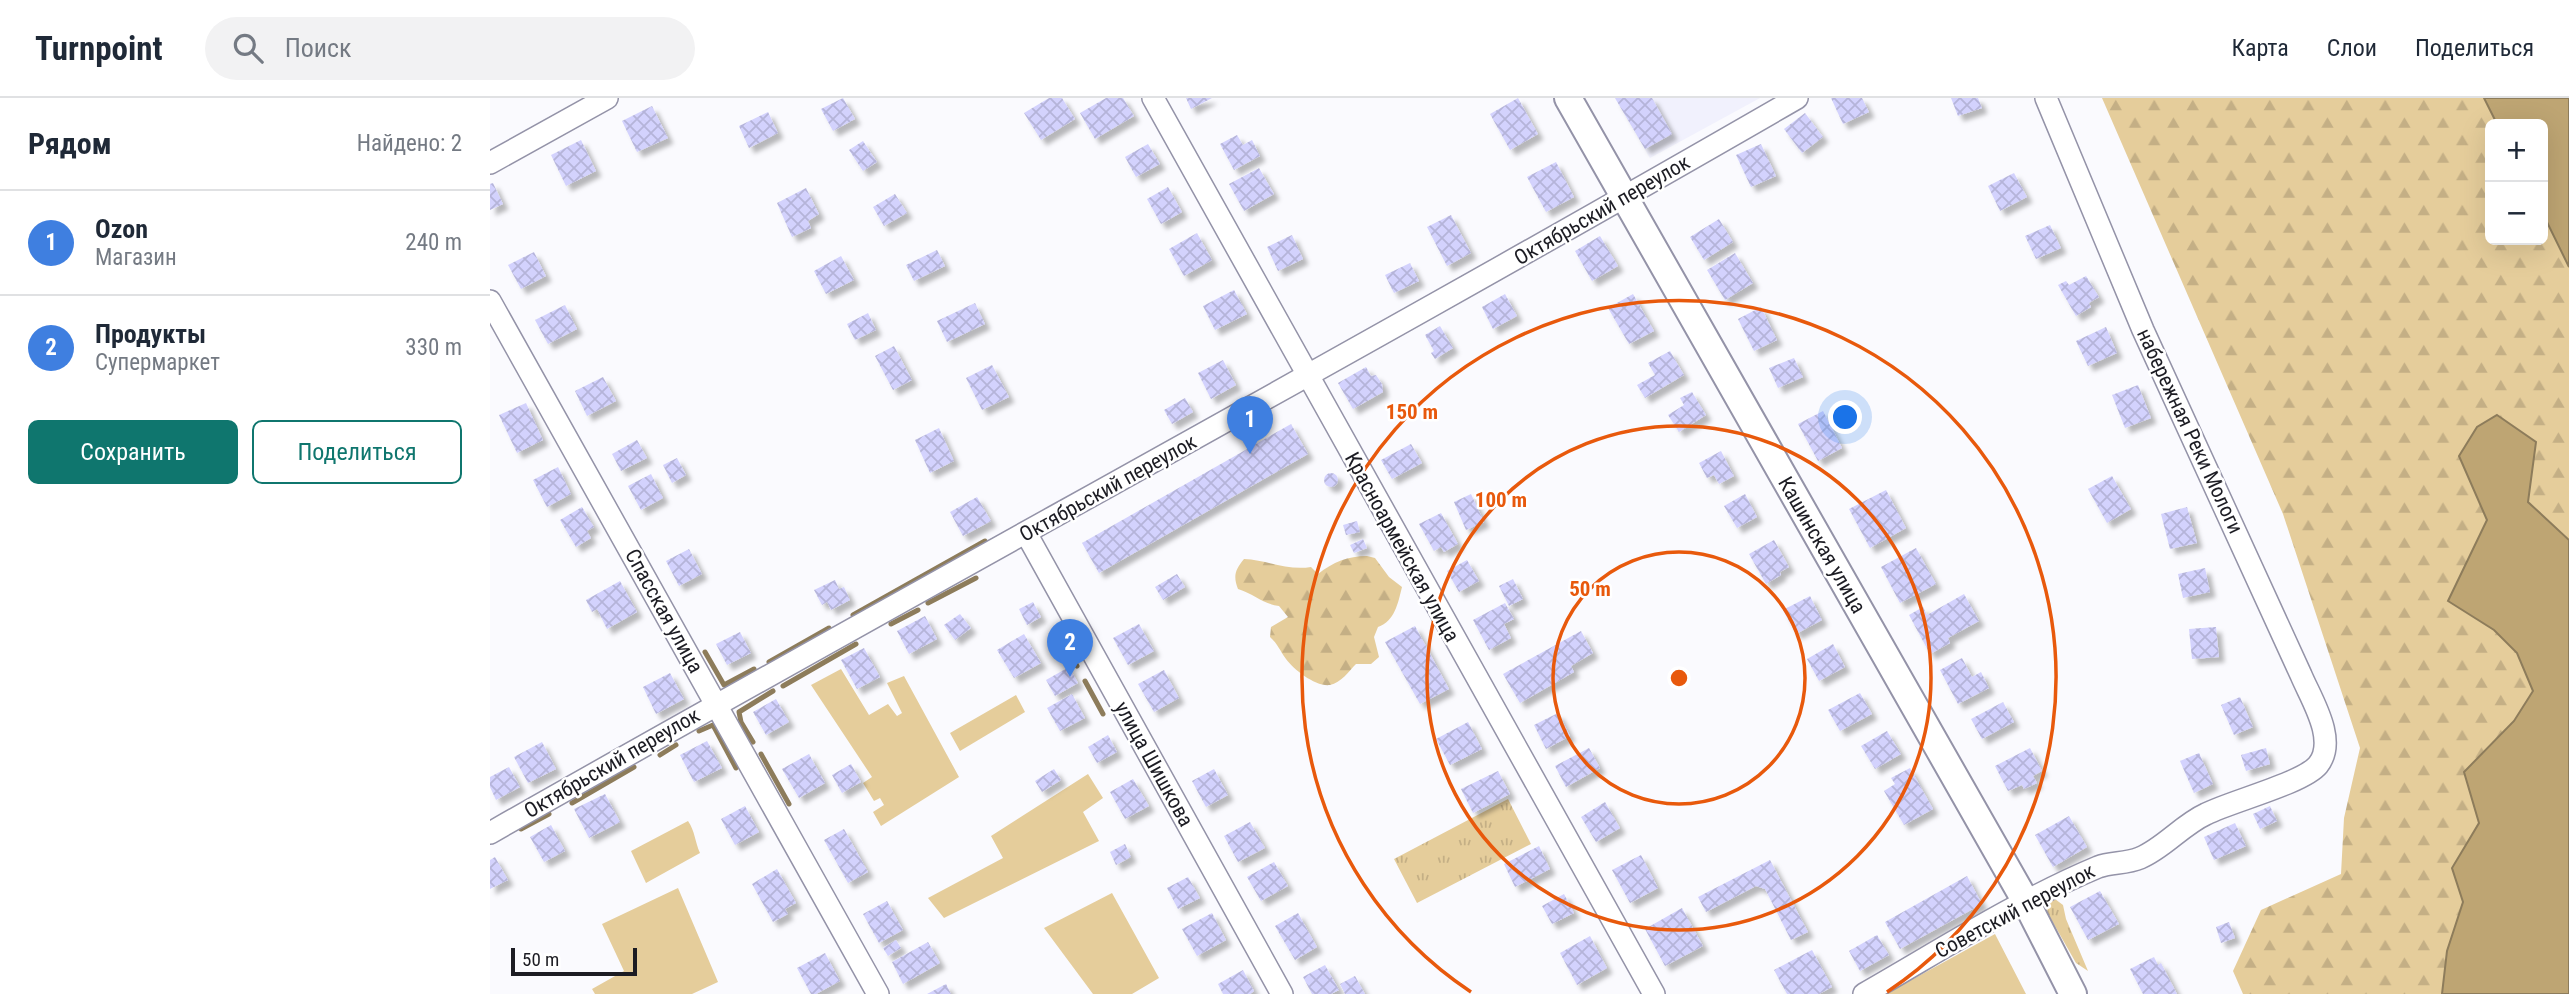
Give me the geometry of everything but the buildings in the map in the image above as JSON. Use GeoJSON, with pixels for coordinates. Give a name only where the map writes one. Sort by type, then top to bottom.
{"type":"FeatureCollection","features":[{"type":"Feature","properties":{"kind":"main road","name":"Кашинская улица"},"geometry":{"type":"LineString","coordinates":[[1568,98],[2026,902],[2073,994]]}},
{"type":"Feature","properties":{"kind":"street"},"geometry":{"type":"LineString","coordinates":[[490,163],[607,98]]}},
{"type":"Feature","properties":{"kind":"street","name":"Красноармейская улица"},"geometry":{"type":"LineString","coordinates":[[1153,98],[1654,994]]}},
{"type":"Feature","properties":{"kind":"street","name":"Октябрьский переулок"},"geometry":{"type":"LineString","coordinates":[[490,833],[716,704],[1307,377],[1797,98]]}},
{"type":"Feature","properties":{"kind":"street","name":"набережная Реки Мологи"},"geometry":{"type":"LineString","coordinates":[[2046,98],[2143,330],[2321,722],[2325,749],[2318,764]]}},
{"type":"Feature","properties":{"kind":"street","name":"Спасская улица"},"geometry":{"type":"LineString","coordinates":[[490,301],[878,994]]}},
{"type":"Feature","properties":{"kind":"street","name":"улица Шишкова"},"geometry":{"type":"LineString","coordinates":[[1026,533],[1282,994]]}},
{"type":"Feature","properties":{"kind":"street","name":"Советский переулок"},"geometry":{"type":"LineString","coordinates":[[1864,994],[2026,902],[2102,866],[2139,859],[2200,816],[2302,778],[2318,764]]}},
{"type":"Feature","properties":{"kind":"shaded area"},"geometry":{"type":"Polygon","coordinates":[[[1615,98],[1760,98],[1650,158],[1615,98]]]}},
{"type":"Feature","properties":{"kind":"shaded area"},"geometry":{"type":"Polygon","coordinates":[[[2484,98],[2569,98],[2569,267],[2548,224],[2548,119],[2494,119],[2484,98]]]}},
{"type":"Feature","properties":{"kind":"shaded area"},"geometry":{"type":"Polygon","coordinates":[[[2497,415],[2536,442],[2528,502],[2569,540],[2569,994],[2442,994],[2447,951],[2463,902],[2452,868],[2479,823],[2464,772],[2514,721],[2533,691],[2517,653],[2494,630],[2448,601],[2487,520],[2459,456],[2477,427],[2497,415]]]}},
{"type":"Feature","properties":{"kind":"green space"},"geometry":{"type":"Polygon","coordinates":[[[2102,98],[2484,98],[2494,119],[2485,119],[2485,245],[2548,245],[2548,224],[2569,267],[2569,540],[2528,502],[2535,442],[2497,415],[2459,456],[2487,520],[2448,601],[2494,630],[2517,653],[2533,691],[2514,721],[2464,772],[2479,823],[2452,868],[2463,902],[2447,951],[2442,994],[2243,994],[2233,971],[2261,910],[2341,874],[2344,818],[2360,748],[2283,514],[2102,98]]]}},
{"type":"Feature","properties":{"kind":"green space"},"geometry":{"type":"Polygon","coordinates":[[[1367,556],[1375,558],[1389,577],[1402,587],[1392,616],[1378,627],[1374,637],[1379,657],[1371,664],[1356,664],[1334,684],[1318,683],[1294,668],[1270,637],[1271,627],[1288,617],[1279,606],[1238,589],[1235,577],[1237,570],[1244,559],[1294,568],[1311,567],[1318,574],[1341,560],[1367,556]]]}},
{"type":"Feature","properties":{"kind":"green space"},"geometry":{"type":"Polygon","coordinates":[[[841,669],[869,715],[888,704],[897,716],[902,713],[887,683],[904,676],[959,777],[881,826],[873,812],[884,805],[880,798],[874,801],[863,783],[872,777],[811,685],[841,669]]]}},
{"type":"Feature","properties":{"kind":"green space"},"geometry":{"type":"Polygon","coordinates":[[[1016,695],[1025,712],[960,751],[950,733],[1016,695]]]}},
{"type":"Feature","properties":{"kind":"green space"},"geometry":{"type":"Polygon","coordinates":[[[1088,774],[1103,798],[1083,812],[1099,841],[944,918],[928,898],[1003,858],[991,836],[1088,774]]]}},
{"type":"Feature","properties":{"kind":"green space"},"geometry":{"type":"Polygon","coordinates":[[[1508,799],[1531,844],[1417,903],[1394,859],[1508,799]]]}},
{"type":"Feature","properties":{"kind":"green space"},"geometry":{"type":"Polygon","coordinates":[[[688,821],[700,853],[646,883],[631,851],[688,821]]]}},
{"type":"Feature","properties":{"kind":"green space"},"geometry":{"type":"Polygon","coordinates":[[[678,888],[718,982],[692,994],[595,994],[592,989],[624,971],[602,924],[678,888]]]}},
{"type":"Feature","properties":{"kind":"green space"},"geometry":{"type":"Polygon","coordinates":[[[1112,893],[1159,978],[1132,994],[1093,994],[1044,928],[1112,893]]]}},
{"type":"Feature","properties":{"kind":"green space"},"geometry":{"type":"Polygon","coordinates":[[[2055,899],[2063,905],[2066,919],[2088,971],[2076,963],[2047,912],[2049,900],[2055,899]]]}},
{"type":"Feature","properties":{"kind":"green space"},"geometry":{"type":"Polygon","coordinates":[[[1995,934],[2026,994],[1886,994],[1995,934]]]}},
{"type":"Feature","properties":{"kind":"waterway"},"geometry":{"type":"LineString","coordinates":[[853,615],[985,541]]}},
{"type":"Feature","properties":{"kind":"waterway"},"geometry":{"type":"LineString","coordinates":[[928,603],[976,578]]}},
{"type":"Feature","properties":{"kind":"waterway"},"geometry":{"type":"LineString","coordinates":[[891,624],[918,610]]}},
{"type":"Feature","properties":{"kind":"waterway"},"geometry":{"type":"LineString","coordinates":[[769,662],[829,628]]}},
{"type":"Feature","properties":{"kind":"waterway"},"geometry":{"type":"LineString","coordinates":[[1063,643],[1077,666]]}},
{"type":"Feature","properties":{"kind":"waterway"},"geometry":{"type":"LineString","coordinates":[[783,686],[856,644]]}},
{"type":"Feature","properties":{"kind":"waterway"},"geometry":{"type":"LineString","coordinates":[[705,652],[724,685],[754,669]]}},
{"type":"Feature","properties":{"kind":"waterway"},"geometry":{"type":"LineString","coordinates":[[1085,681],[1103,714]]}},
{"type":"Feature","properties":{"kind":"waterway"},"geometry":{"type":"LineString","coordinates":[[753,742],[741,722],[739,712],[773,691]]}},
{"type":"Feature","properties":{"kind":"waterway"},"geometry":{"type":"LineString","coordinates":[[699,731],[713,725],[736,768]]}},
{"type":"Feature","properties":{"kind":"waterway"},"geometry":{"type":"LineString","coordinates":[[660,755],[676,745]]}},
{"type":"Feature","properties":{"kind":"waterway"},"geometry":{"type":"LineString","coordinates":[[761,754],[789,804]]}},
{"type":"Feature","properties":{"kind":"waterway"},"geometry":{"type":"LineString","coordinates":[[572,803],[634,767]]}},
{"type":"Feature","properties":{"kind":"waterway"},"geometry":{"type":"LineString","coordinates":[[521,829],[549,814]]}},
{"type":"Feature","properties":{"kind":"place","name":"Ozon"},"geometry":{"type":"Point","coordinates":[1250,454]}},
{"type":"Feature","properties":{"kind":"place","name":"Продукты"},"geometry":{"type":"Point","coordinates":[1070,677]}}]}
